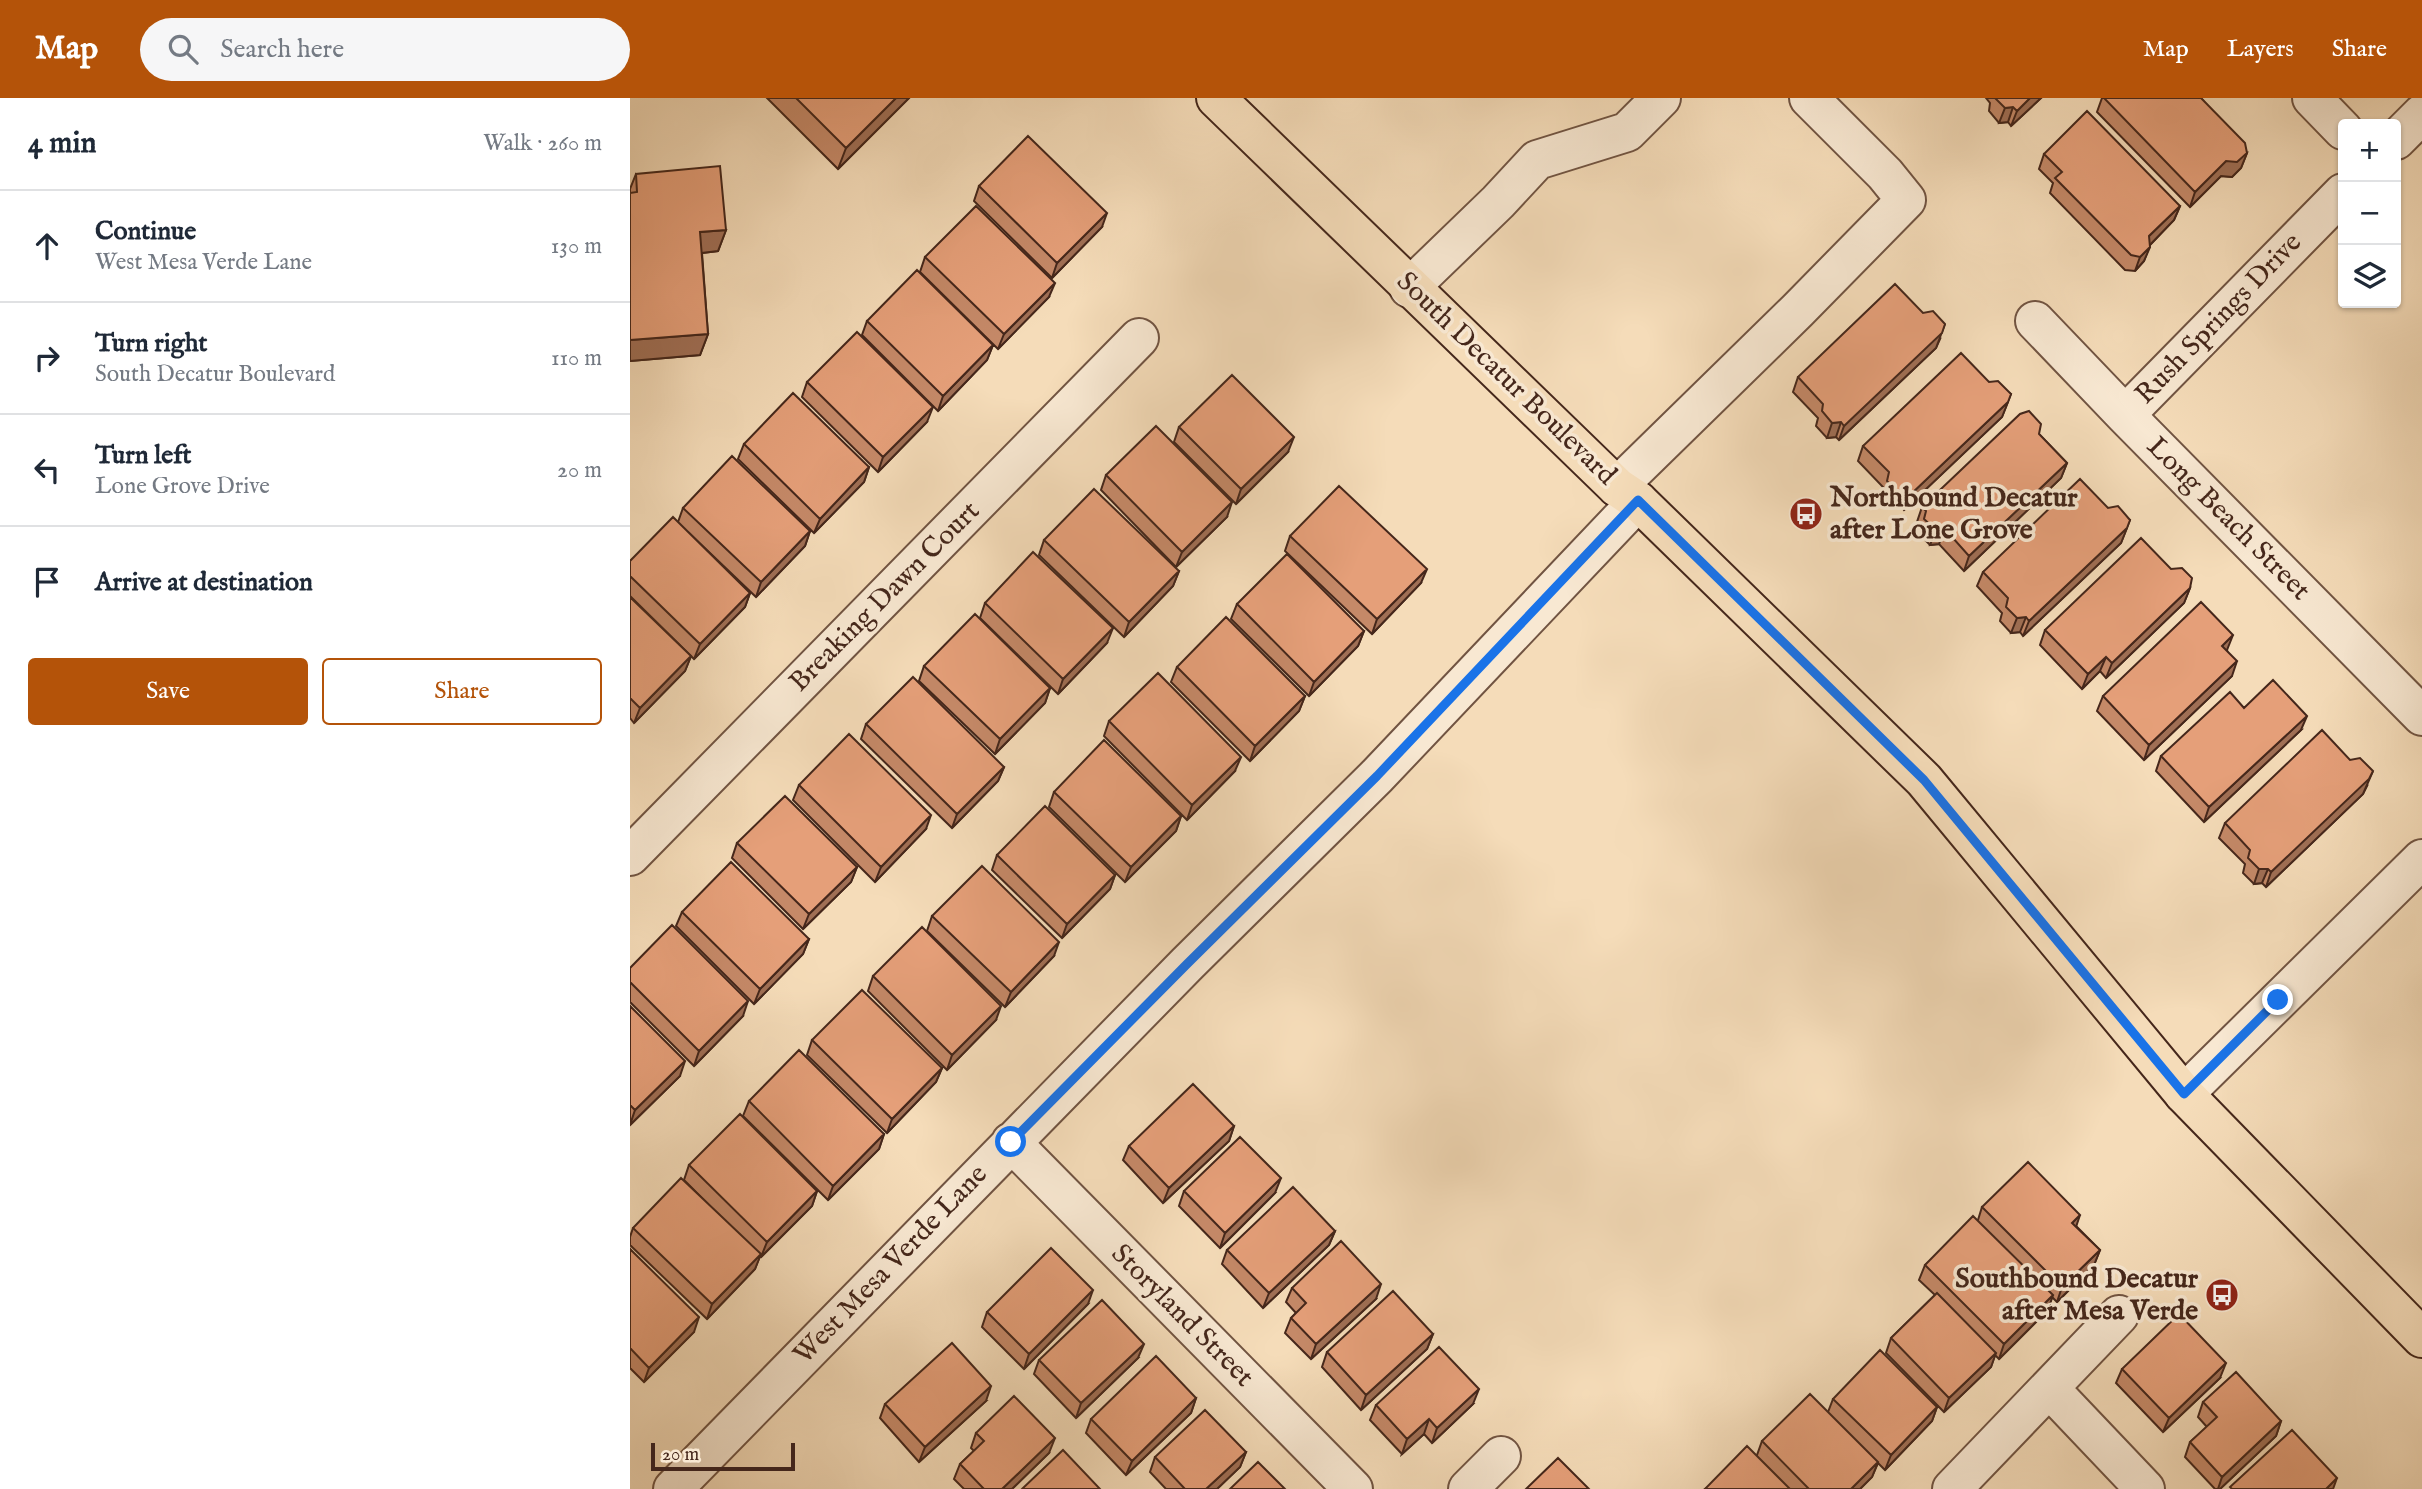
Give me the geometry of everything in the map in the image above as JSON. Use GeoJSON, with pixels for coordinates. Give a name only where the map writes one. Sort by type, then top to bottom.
{"type":"FeatureCollection","features":[{"type":"Feature","properties":{"kind":"main road","name":"South Decatur Boulevard"},"geometry":{"type":"LineString","coordinates":[[1216,98],[1409,288],[1924,780],[2184,1094],[2422,1338]]}},
{"type":"Feature","properties":{"kind":"street"},"geometry":{"type":"LineString","coordinates":[[1409,288],[1498,202],[1536,160],[1627,132],[1661,98]]}},
{"type":"Feature","properties":{"kind":"street","name":"West Mesa Verde Lane"},"geometry":{"type":"LineString","coordinates":[[673,1489],[1011,1142],[1377,776],[1627,494],[1798,310],[1906,200],[1885,174],[1809,98]]}},
{"type":"Feature","properties":{"kind":"street"},"geometry":{"type":"LineString","coordinates":[[2312,98],[2338,125]]}},
{"type":"Feature","properties":{"kind":"street"},"geometry":{"type":"LineString","coordinates":[[2401,135],[2422,114]]}},
{"type":"Feature","properties":{"kind":"street","name":"Rush Springs Drive"},"geometry":{"type":"LineString","coordinates":[[2125,415],[2338,198]]}},
{"type":"Feature","properties":{"kind":"street","name":"Long Beach Street"},"geometry":{"type":"LineString","coordinates":[[2035,320],[2422,716]]}},
{"type":"Feature","properties":{"kind":"street","name":"Breaking Dawn Court"},"geometry":{"type":"LineString","coordinates":[[630,856],[1139,338]]}},
{"type":"Feature","properties":{"kind":"street"},"geometry":{"type":"LineString","coordinates":[[2184,1094],[2422,859]]}},
{"type":"Feature","properties":{"kind":"street","name":"Storyland Street"},"geometry":{"type":"LineString","coordinates":[[1011,1142],[1353,1489]]}},
{"type":"Feature","properties":{"kind":"street"},"geometry":{"type":"LineString","coordinates":[[1952,1489],[2119,1315]]}},
{"type":"Feature","properties":{"kind":"street"},"geometry":{"type":"LineString","coordinates":[[2049,1388],[2146,1489]]}},
{"type":"Feature","properties":{"kind":"street"},"geometry":{"type":"LineString","coordinates":[[1468,1489],[1501,1456]]}},
{"type":"Feature","properties":{"kind":"building"},"geometry":{"type":"Polygon","coordinates":[[[796,98],[896,98],[846,148],[796,98]]]}},
{"type":"Feature","properties":{"kind":"building"},"geometry":{"type":"Polygon","coordinates":[[[1995,98],[2030,98],[2017,111],[2013,107],[2005,108],[1995,98]]]}},
{"type":"Feature","properties":{"kind":"building"},"geometry":{"type":"Polygon","coordinates":[[[2104,98],[2201,98],[2245,143],[2247,153],[2237,162],[2226,161],[2195,192],[2104,98]]]}},
{"type":"Feature","properties":{"kind":"building"},"geometry":{"type":"Polygon","coordinates":[[[2087,111],[2180,206],[2149,236],[2150,247],[2140,257],[2131,255],[2055,178],[2062,172],[2044,154],[2087,111]]]}},
{"type":"Feature","properties":{"kind":"building"},"geometry":{"type":"Polygon","coordinates":[[[1028,136],[1107,213],[1057,263],[979,186],[1028,136]]]}},
{"type":"Feature","properties":{"kind":"building"},"geometry":{"type":"Polygon","coordinates":[[[720,166],[726,230],[700,232],[708,334],[630,340],[630,193],[637,192],[636,174],[720,166]]]}},
{"type":"Feature","properties":{"kind":"building"},"geometry":{"type":"Polygon","coordinates":[[[976,206],[1055,283],[1004,334],[925,257],[976,206]]]}},
{"type":"Feature","properties":{"kind":"building"},"geometry":{"type":"Polygon","coordinates":[[[917,270],[993,345],[943,396],[867,321],[917,270]]]}},
{"type":"Feature","properties":{"kind":"building"},"geometry":{"type":"Polygon","coordinates":[[[1895,284],[1923,313],[1933,311],[1945,324],[1942,333],[1844,426],[1841,422],[1832,423],[1822,411],[1823,404],[1798,377],[1895,284]]]}},
{"type":"Feature","properties":{"kind":"building"},"geometry":{"type":"Polygon","coordinates":[[[857,332],[933,407],[883,457],[807,382],[857,332]]]}},
{"type":"Feature","properties":{"kind":"building"},"geometry":{"type":"Polygon","coordinates":[[[1961,353],[1989,382],[1998,381],[2011,394],[2008,402],[1910,495],[1897,492],[1887,481],[1889,472],[1863,446],[1961,353]]]}},
{"type":"Feature","properties":{"kind":"building"},"geometry":{"type":"Polygon","coordinates":[[[1232,375],[1294,437],[1241,489],[1179,427],[1232,375]]]}},
{"type":"Feature","properties":{"kind":"building"},"geometry":{"type":"Polygon","coordinates":[[[793,393],[869,467],[820,519],[744,444],[793,393]]]}},
{"type":"Feature","properties":{"kind":"building"},"geometry":{"type":"Polygon","coordinates":[[[2029,411],[2041,424],[2039,434],[2067,463],[1969,556],[1945,529],[1936,530],[1924,519],[1926,511],[1922,507],[2020,414],[2029,411]]]}},
{"type":"Feature","properties":{"kind":"building"},"geometry":{"type":"Polygon","coordinates":[[[1156,426],[1232,502],[1182,552],[1106,475],[1156,426]]]}},
{"type":"Feature","properties":{"kind":"building"},"geometry":{"type":"Polygon","coordinates":[[[732,456],[810,531],[761,582],[683,508],[732,456]]]}},
{"type":"Feature","properties":{"kind":"building"},"geometry":{"type":"Polygon","coordinates":[[[2080,479],[2108,508],[2118,506],[2130,520],[2127,528],[2029,621],[2026,617],[2017,618],[2006,607],[2008,598],[1983,572],[2080,479]]]}},
{"type":"Feature","properties":{"kind":"building"},"geometry":{"type":"Polygon","coordinates":[[[1339,486],[1427,569],[1377,619],[1290,536],[1339,486]]]}},
{"type":"Feature","properties":{"kind":"building"},"geometry":{"type":"Polygon","coordinates":[[[1094,489],[1179,571],[1129,622],[1044,540],[1094,489]]]}},
{"type":"Feature","properties":{"kind":"building"},"geometry":{"type":"Polygon","coordinates":[[[673,517],[750,593],[700,644],[630,576],[630,561],[673,517]]]}},
{"type":"Feature","properties":{"kind":"building"},"geometry":{"type":"Polygon","coordinates":[[[2141,538],[2171,569],[2182,568],[2192,578],[2190,588],[2112,663],[2106,657],[2088,674],[2045,630],[2141,538]]]}},
{"type":"Feature","properties":{"kind":"building"},"geometry":{"type":"Polygon","coordinates":[[[1033,552],[1113,628],[1063,679],[985,603],[1033,552]]]}},
{"type":"Feature","properties":{"kind":"building"},"geometry":{"type":"Polygon","coordinates":[[[1287,554],[1364,631],[1314,682],[1237,604],[1287,554]]]}},
{"type":"Feature","properties":{"kind":"building"},"geometry":{"type":"Polygon","coordinates":[[[630,597],[691,656],[640,708],[630,698],[630,597]]]}},
{"type":"Feature","properties":{"kind":"building"},"geometry":{"type":"Polygon","coordinates":[[[2201,602],[2233,635],[2222,646],[2237,661],[2149,745],[2103,696],[2201,602]]]}},
{"type":"Feature","properties":{"kind":"building"},"geometry":{"type":"Polygon","coordinates":[[[975,614],[1050,688],[1000,739],[924,666],[975,614]]]}},
{"type":"Feature","properties":{"kind":"building"},"geometry":{"type":"Polygon","coordinates":[[[1226,617],[1305,696],[1255,746],[1177,667],[1226,617]]]}},
{"type":"Feature","properties":{"kind":"building"},"geometry":{"type":"Polygon","coordinates":[[[1158,673],[1241,757],[1192,805],[1109,721],[1158,673]]]}},
{"type":"Feature","properties":{"kind":"building"},"geometry":{"type":"Polygon","coordinates":[[[913,677],[1004,767],[957,814],[866,724],[913,677]]]}},
{"type":"Feature","properties":{"kind":"building"},"geometry":{"type":"Polygon","coordinates":[[[2273,680],[2307,716],[2209,807],[2161,756],[2230,692],[2244,708],[2273,680]]]}},
{"type":"Feature","properties":{"kind":"building"},"geometry":{"type":"Polygon","coordinates":[[[2322,730],[2350,760],[2360,758],[2373,771],[2369,779],[2271,872],[2268,869],[2259,869],[2248,858],[2250,850],[2225,823],[2322,730]]]}},
{"type":"Feature","properties":{"kind":"building"},"geometry":{"type":"Polygon","coordinates":[[[849,734],[931,815],[881,867],[799,785],[849,734]]]}},
{"type":"Feature","properties":{"kind":"building"},"geometry":{"type":"Polygon","coordinates":[[[1104,740],[1181,816],[1131,867],[1054,792],[1104,740]]]}},
{"type":"Feature","properties":{"kind":"building"},"geometry":{"type":"Polygon","coordinates":[[[785,796],[857,867],[809,914],[737,843],[785,796]]]}},
{"type":"Feature","properties":{"kind":"building"},"geometry":{"type":"Polygon","coordinates":[[[1045,806],[1115,875],[1067,924],[997,855],[1045,806]]]}},
{"type":"Feature","properties":{"kind":"building"},"geometry":{"type":"Polygon","coordinates":[[[731,862],[809,939],[760,989],[682,912],[731,862]]]}},
{"type":"Feature","properties":{"kind":"building"},"geometry":{"type":"Polygon","coordinates":[[[982,866],[1059,942],[1011,992],[932,916],[982,866]]]}},
{"type":"Feature","properties":{"kind":"building"},"geometry":{"type":"Polygon","coordinates":[[[672,925],[748,1001],[699,1051],[630,982],[630,968],[672,925]]]}},
{"type":"Feature","properties":{"kind":"building"},"geometry":{"type":"Polygon","coordinates":[[[922,927],[1001,1006],[952,1055],[873,976],[922,927]]]}},
{"type":"Feature","properties":{"kind":"building"},"geometry":{"type":"Polygon","coordinates":[[[862,990],[942,1068],[892,1119],[812,1040],[862,990]]]}},
{"type":"Feature","properties":{"kind":"building"},"geometry":{"type":"Polygon","coordinates":[[[630,1006],[685,1061],[635,1110],[630,1105],[630,1006]]]}},
{"type":"Feature","properties":{"kind":"building"},"geometry":{"type":"Polygon","coordinates":[[[799,1050],[884,1134],[833,1186],[749,1101],[799,1050]]]}},
{"type":"Feature","properties":{"kind":"building"},"geometry":{"type":"Polygon","coordinates":[[[1193,1084],[1234,1126],[1169,1188],[1129,1146],[1193,1084]]]}},
{"type":"Feature","properties":{"kind":"building"},"geometry":{"type":"Polygon","coordinates":[[[740,1114],[817,1191],[767,1242],[689,1165],[740,1114]]]}},
{"type":"Feature","properties":{"kind":"building"},"geometry":{"type":"Polygon","coordinates":[[[1240,1137],[1281,1178],[1225,1233],[1184,1191],[1240,1137]]]}},
{"type":"Feature","properties":{"kind":"building"},"geometry":{"type":"Polygon","coordinates":[[[2028,1162],[2080,1215],[2072,1223],[2100,1250],[2062,1287],[1982,1207],[2028,1162]]]}},
{"type":"Feature","properties":{"kind":"building"},"geometry":{"type":"Polygon","coordinates":[[[681,1178],[761,1254],[712,1304],[633,1228],[681,1178]]]}},
{"type":"Feature","properties":{"kind":"building"},"geometry":{"type":"Polygon","coordinates":[[[1293,1187],[1335,1231],[1269,1293],[1227,1250],[1293,1187]]]}},
{"type":"Feature","properties":{"kind":"building"},"geometry":{"type":"Polygon","coordinates":[[[1973,1216],[2053,1295],[2004,1344],[1925,1265],[1973,1216]]]}},
{"type":"Feature","properties":{"kind":"building"},"geometry":{"type":"Polygon","coordinates":[[[1341,1241],[1381,1284],[1316,1344],[1291,1318],[1306,1303],[1292,1288],[1341,1241]]]}},
{"type":"Feature","properties":{"kind":"building"},"geometry":{"type":"Polygon","coordinates":[[[1051,1248],[1093,1290],[1029,1354],[987,1312],[1051,1248]]]}},
{"type":"Feature","properties":{"kind":"building"},"geometry":{"type":"Polygon","coordinates":[[[630,1249],[699,1317],[649,1368],[630,1348],[630,1249]]]}},
{"type":"Feature","properties":{"kind":"building"},"geometry":{"type":"Polygon","coordinates":[[[1393,1291],[1433,1334],[1366,1395],[1327,1352],[1393,1291]]]}},
{"type":"Feature","properties":{"kind":"building"},"geometry":{"type":"Polygon","coordinates":[[[1937,1293],[1996,1353],[1949,1398],[1891,1338],[1937,1293]]]}},
{"type":"Feature","properties":{"kind":"building"},"geometry":{"type":"Polygon","coordinates":[[[1102,1300],[1144,1344],[1081,1403],[1039,1360],[1102,1300]]]}},
{"type":"Feature","properties":{"kind":"building"},"geometry":{"type":"Polygon","coordinates":[[[2179,1314],[2226,1363],[2169,1418],[2122,1369],[2179,1314]]]}},
{"type":"Feature","properties":{"kind":"building"},"geometry":{"type":"Polygon","coordinates":[[[952,1343],[991,1386],[925,1447],[885,1404],[952,1343]]]}},
{"type":"Feature","properties":{"kind":"building"},"geometry":{"type":"Polygon","coordinates":[[[1439,1347],[1479,1389],[1437,1428],[1429,1419],[1407,1439],[1376,1405],[1439,1347]]]}},
{"type":"Feature","properties":{"kind":"building"},"geometry":{"type":"Polygon","coordinates":[[[1880,1350],[1937,1407],[1891,1455],[1833,1399],[1880,1350]]]}},
{"type":"Feature","properties":{"kind":"building"},"geometry":{"type":"Polygon","coordinates":[[[1156,1356],[1196,1398],[1132,1461],[1091,1419],[1156,1356]]]}},
{"type":"Feature","properties":{"kind":"building"},"geometry":{"type":"Polygon","coordinates":[[[2236,1372],[2281,1421],[2222,1477],[2190,1442],[2217,1417],[2203,1402],[2236,1372]]]}},
{"type":"Feature","properties":{"kind":"building"},"geometry":{"type":"Polygon","coordinates":[[[1810,1394],[1878,1462],[1851,1489],[1809,1489],[1762,1441],[1810,1394]]]}},
{"type":"Feature","properties":{"kind":"building"},"geometry":{"type":"Polygon","coordinates":[[[1014,1396],[1055,1438],[1002,1489],[984,1489],[960,1464],[984,1441],[976,1433],[1014,1396]]]}},
{"type":"Feature","properties":{"kind":"building"},"geometry":{"type":"Polygon","coordinates":[[[1205,1410],[1246,1452],[1206,1489],[1185,1489],[1155,1457],[1205,1410]]]}},
{"type":"Feature","properties":{"kind":"building"},"geometry":{"type":"Polygon","coordinates":[[[2292,1430],[2337,1478],[2326,1489],[2230,1487],[2292,1430]]]}},
{"type":"Feature","properties":{"kind":"building"},"geometry":{"type":"Polygon","coordinates":[[[1747,1446],[1790,1489],[1705,1489],[1747,1446]]]}},
{"type":"Feature","properties":{"kind":"building"},"geometry":{"type":"Polygon","coordinates":[[[1063,1450],[1100,1489],[1022,1489],[1063,1450]]]}},
{"type":"Feature","properties":{"kind":"building"},"geometry":{"type":"Polygon","coordinates":[[[1558,1458],[1589,1489],[1526,1489],[1558,1458]]]}},
{"type":"Feature","properties":{"kind":"building"},"geometry":{"type":"Polygon","coordinates":[[[1258,1462],[1285,1489],[1230,1489],[1258,1462]]]}},
{"type":"Feature","properties":{"kind":"place","name":"Northbound Decatur after Lone Grove"},"geometry":{"type":"Point","coordinates":[1806,514]}},
{"type":"Feature","properties":{"kind":"place","name":"Southbound Decatur after Mesa Verde"},"geometry":{"type":"Point","coordinates":[2222,1295]}},
{"type":"Feature","properties":{"kind":"route"},"geometry":{"type":"LineString","coordinates":[[1011,1142],[1377,776],[1638,500],[1924,780],[2184,1094],[2278,1000]]}}]}
